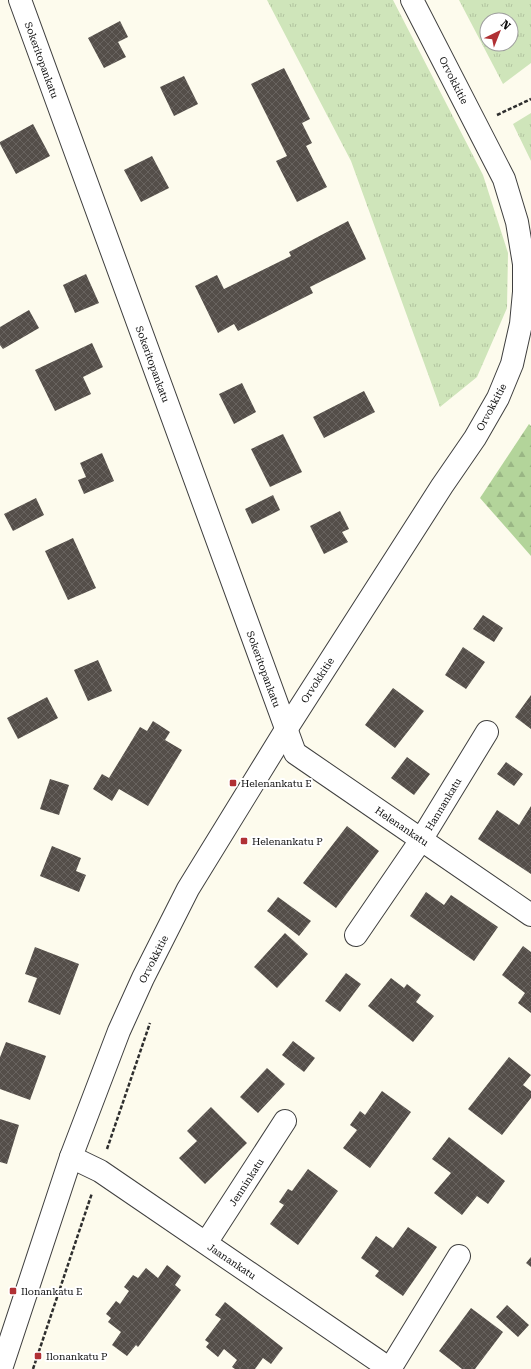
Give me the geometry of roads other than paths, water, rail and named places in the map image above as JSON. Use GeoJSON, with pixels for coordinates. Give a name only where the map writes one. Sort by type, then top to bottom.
{"type":"FeatureCollection","features":[{"type":"Feature","properties":{"kind":"street","name":"Sokeritopankatu"},"geometry":{"type":"LineString","coordinates":[[20,0],[279,710],[287,728]]}},
{"type":"Feature","properties":{"kind":"street","name":"Orvokkitie"},"geometry":{"type":"LineString","coordinates":[[1,1369],[71,1157],[119,1031],[188,890],[287,728],[442,486],[475,438],[498,398],[512,364],[521,324],[524,292],[524,264],[517,222],[504,178],[412,0]]}},
{"type":"Feature","properties":{"kind":"street","name":"Helenankatu"},"geometry":{"type":"LineString","coordinates":[[287,728],[296,753],[531,915]]}},
{"type":"Feature","properties":{"kind":"street","name":"Hannankatu"},"geometry":{"type":"LineString","coordinates":[[356,935],[421,840],[487,732]]}},
{"type":"Feature","properties":{"kind":"street","name":"Jenninkatu"},"geometry":{"type":"LineString","coordinates":[[206,1243],[286,1121]]}},
{"type":"Feature","properties":{"kind":"street","name":"Jaanankatu"},"geometry":{"type":"LineString","coordinates":[[71,1157],[100,1171],[390,1369],[459,1256]]}},
{"type":"Feature","properties":{"kind":"place","name":"Helenankatu E"},"geometry":{"type":"Point","coordinates":[233,783]}},
{"type":"Feature","properties":{"kind":"place","name":"Helenankatu P"},"geometry":{"type":"Point","coordinates":[244,841]}},
{"type":"Feature","properties":{"kind":"place","name":"Ilonankatu E"},"geometry":{"type":"Point","coordinates":[13,1291]}},
{"type":"Feature","properties":{"kind":"place","name":"Ilonankatu P"},"geometry":{"type":"Point","coordinates":[38,1356]}}]}
